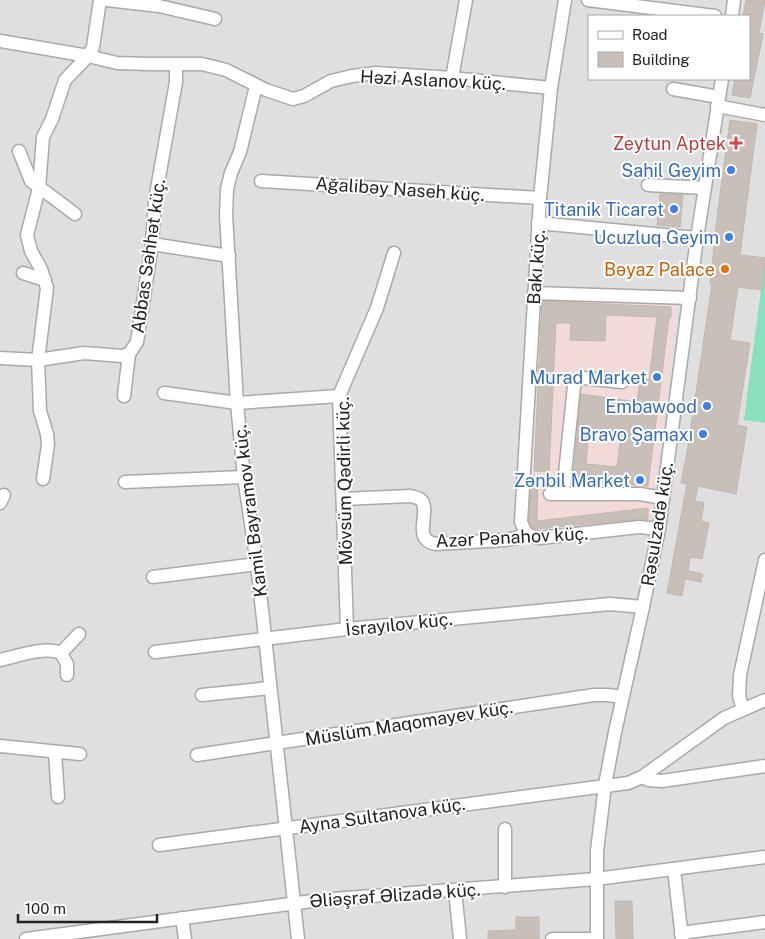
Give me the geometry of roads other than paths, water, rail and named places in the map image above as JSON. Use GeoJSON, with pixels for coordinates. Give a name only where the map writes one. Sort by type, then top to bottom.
{"type":"FeatureCollection","features":[{"type":"Feature","properties":{"kind":"street"},"geometry":{"type":"LineString","coordinates":[[43,479],[48,445],[40,410],[38,360],[47,288],[31,251],[27,234],[39,188],[43,137],[52,119],[60,89],[65,80],[88,56],[93,47],[100,0]]}},
{"type":"Feature","properties":{"kind":"street"},"geometry":{"type":"LineString","coordinates":[[108,0],[166,7],[215,19]]}},
{"type":"Feature","properties":{"kind":"street"},"geometry":{"type":"LineString","coordinates":[[452,78],[466,0]]}},
{"type":"Feature","properties":{"kind":"street","name":"Bakı küç."},"geometry":{"type":"LineString","coordinates":[[526,533],[521,522],[538,223],[551,88],[565,0]]}},
{"type":"Feature","properties":{"kind":"street"},"geometry":{"type":"LineString","coordinates":[[588,0],[707,15]]}},
{"type":"Feature","properties":{"kind":"street"},"geometry":{"type":"LineString","coordinates":[[732,15],[734,0]]}},
{"type":"Feature","properties":{"kind":"street","name":"Həzi Aslanov küç."},"geometry":{"type":"LineString","coordinates":[[0,41],[88,56],[117,63],[202,64],[213,66],[226,70],[256,86],[293,99],[304,96],[331,81],[376,73],[452,78],[551,88]]}},
{"type":"Feature","properties":{"kind":"street","name":"Abbas Səhhət küç."},"geometry":{"type":"LineString","coordinates":[[0,358],[38,360],[84,353],[122,356],[129,354],[137,342],[152,244],[154,200],[176,82],[176,64]]}},
{"type":"Feature","properties":{"kind":"street","name":"Rəsulzadə küç."},"geometry":{"type":"LineString","coordinates":[[597,939],[597,851],[605,785],[622,697],[659,529],[698,238],[722,80]]}},
{"type":"Feature","properties":{"kind":"street","name":"Kamil Bayramov küç."},"geometry":{"type":"LineString","coordinates":[[256,86],[240,152],[231,173],[227,189],[226,216],[237,403],[244,477],[257,564],[298,939]]}},
{"type":"Feature","properties":{"kind":"street"},"geometry":{"type":"LineString","coordinates":[[673,89],[765,115]]}},
{"type":"Feature","properties":{"kind":"street"},"geometry":{"type":"LineString","coordinates":[[19,151],[31,181],[75,214]]}},
{"type":"Feature","properties":{"kind":"street","name":"Ağalibəy Naseh küç."},"geometry":{"type":"LineString","coordinates":[[261,181],[540,198]]}},
{"type":"Feature","properties":{"kind":"street"},"geometry":{"type":"LineString","coordinates":[[648,185],[705,188]]}},
{"type":"Feature","properties":{"kind":"street"},"geometry":{"type":"LineString","coordinates":[[538,223],[698,238]]}},
{"type":"Feature","properties":{"kind":"street"},"geometry":{"type":"LineString","coordinates":[[152,244],[229,256]]}},
{"type":"Feature","properties":{"kind":"street","name":"Mövsüm Qədirli küç."},"geometry":{"type":"LineString","coordinates":[[347,629],[339,396],[377,308],[394,254]]}},
{"type":"Feature","properties":{"kind":"street"},"geometry":{"type":"LineString","coordinates":[[22,273],[45,280]]}},
{"type":"Feature","properties":{"kind":"street"},"geometry":{"type":"LineString","coordinates":[[534,293],[690,298]]}},
{"type":"Feature","properties":{"kind":"street"},"geometry":{"type":"LineString","coordinates":[[124,396],[129,354]]}},
{"type":"Feature","properties":{"kind":"street"},"geometry":{"type":"LineString","coordinates":[[622,382],[584,378],[578,380],[574,386],[556,493],[640,494],[664,498]]}},
{"type":"Feature","properties":{"kind":"street"},"geometry":{"type":"LineString","coordinates":[[164,393],[237,403],[339,396]]}},
{"type":"Feature","properties":{"kind":"street"},"geometry":{"type":"LineString","coordinates":[[125,482],[244,477]]}},
{"type":"Feature","properties":{"kind":"street","name":"Azər Pənahov küç."},"geometry":{"type":"LineString","coordinates":[[343,499],[410,496],[419,498],[422,501],[423,508],[424,538],[430,543],[435,544],[505,540],[516,538],[526,533],[539,538],[638,527],[659,529]]}},
{"type":"Feature","properties":{"kind":"street"},"geometry":{"type":"LineString","coordinates":[[743,709],[739,696],[740,675],[765,560]]}},
{"type":"Feature","properties":{"kind":"street"},"geometry":{"type":"LineString","coordinates":[[153,577],[257,564]]}},
{"type":"Feature","properties":{"kind":"street","name":"İsrayılov küç."},"geometry":{"type":"LineString","coordinates":[[155,652],[347,629],[610,604],[643,607]]}},
{"type":"Feature","properties":{"kind":"street"},"geometry":{"type":"LineString","coordinates":[[61,653],[79,634]]}},
{"type":"Feature","properties":{"kind":"street"},"geometry":{"type":"LineString","coordinates":[[0,660],[40,651],[54,651],[61,653],[67,664],[67,675]]}},
{"type":"Feature","properties":{"kind":"street"},"geometry":{"type":"LineString","coordinates":[[202,694],[270,688]]}},
{"type":"Feature","properties":{"kind":"street","name":"Müslüm Maqomayev küç."},"geometry":{"type":"LineString","coordinates":[[197,754],[594,695],[622,697]]}},
{"type":"Feature","properties":{"kind":"street"},"geometry":{"type":"LineString","coordinates":[[765,700],[719,722],[642,777],[648,780],[662,781],[765,766]]}},
{"type":"Feature","properties":{"kind":"street"},"geometry":{"type":"LineString","coordinates":[[0,746],[80,754]]}},
{"type":"Feature","properties":{"kind":"street"},"geometry":{"type":"LineString","coordinates":[[55,752],[58,797]]}},
{"type":"Feature","properties":{"kind":"street","name":"Ayna Sultanova küç."},"geometry":{"type":"LineString","coordinates":[[158,845],[628,783],[642,777]]}},
{"type":"Feature","properties":{"kind":"street"},"geometry":{"type":"LineString","coordinates":[[505,829],[505,886]]}},
{"type":"Feature","properties":{"kind":"street","name":"Əliəşrəf Əlizadə küç."},"geometry":{"type":"LineString","coordinates":[[26,939],[78,936],[182,918],[293,903],[596,879],[765,857]]}},
{"type":"Feature","properties":{"kind":"street"},"geometry":{"type":"LineString","coordinates":[[674,869],[681,936],[765,922]]}},
{"type":"Feature","properties":{"kind":"street"},"geometry":{"type":"LineString","coordinates":[[455,890],[460,939]]}},
{"type":"Feature","properties":{"kind":"street"},"geometry":{"type":"LineString","coordinates":[[182,918],[184,939]]}},
{"type":"Feature","properties":{"kind":"street"},"geometry":{"type":"LineString","coordinates":[[552,939],[597,939]]}},
{"type":"Feature","properties":{"kind":"place","name":"Zeytun Aptek"},"geometry":{"type":"Point","coordinates":[736,143]}},
{"type":"Feature","properties":{"kind":"place","name":"Sahil Geyim"},"geometry":{"type":"Point","coordinates":[731,170]}},
{"type":"Feature","properties":{"kind":"place","name":"Titanik Ticarət"},"geometry":{"type":"Point","coordinates":[674,209]}},
{"type":"Feature","properties":{"kind":"place","name":"Ucuzluq Geyim"},"geometry":{"type":"Point","coordinates":[729,237]}},
{"type":"Feature","properties":{"kind":"place","name":"Bəyaz Palace"},"geometry":{"type":"Point","coordinates":[725,269]}},
{"type":"Feature","properties":{"kind":"place","name":"Murad Market"},"geometry":{"type":"Point","coordinates":[657,377]}},
{"type":"Feature","properties":{"kind":"place","name":"Embawood"},"geometry":{"type":"Point","coordinates":[707,406]}},
{"type":"Feature","properties":{"kind":"place","name":"Bravo Şamaxı"},"geometry":{"type":"Point","coordinates":[703,434]}},
{"type":"Feature","properties":{"kind":"place","name":"Zənbil Market"},"geometry":{"type":"Point","coordinates":[640,480]}}]}
